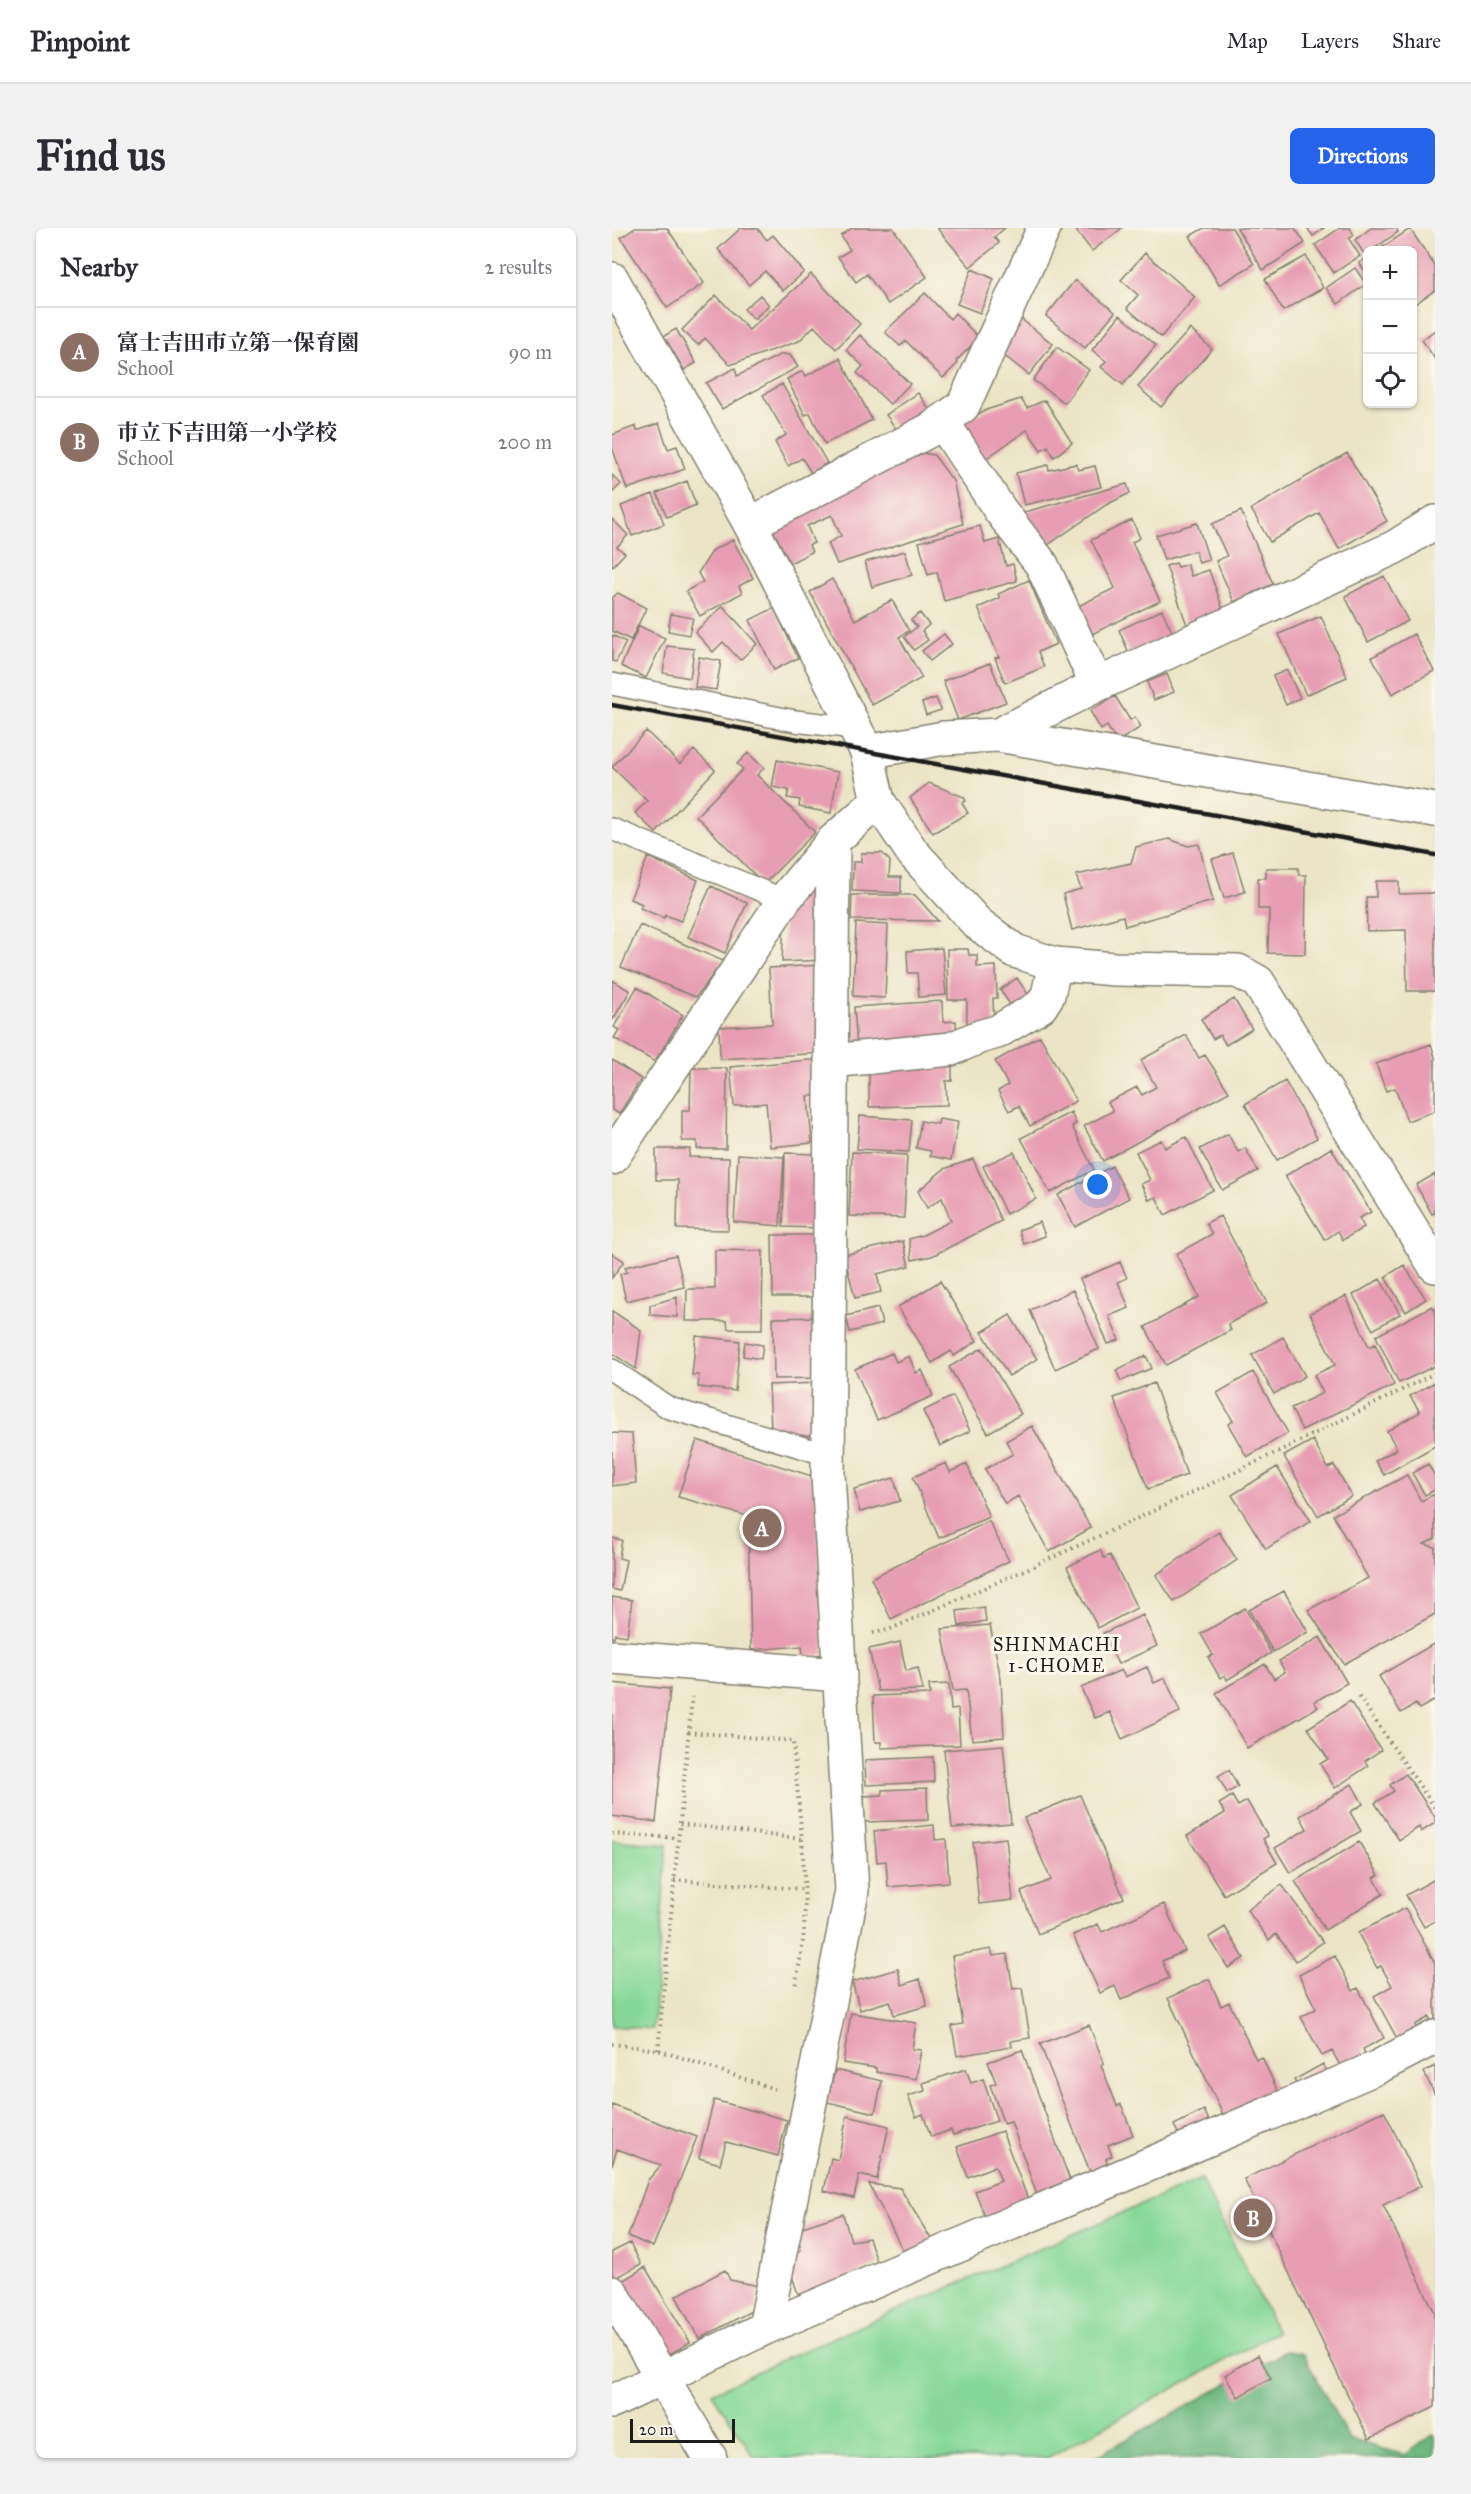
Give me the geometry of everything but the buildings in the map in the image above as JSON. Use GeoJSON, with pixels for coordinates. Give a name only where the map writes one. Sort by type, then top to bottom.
{"type":"FeatureCollection","features":[{"type":"Feature","properties":{"kind":"street"},"geometry":{"type":"LineString","coordinates":[[750,524],[930,430],[963,406],[1044,228]]}},
{"type":"Feature","properties":{"kind":"street"},"geometry":{"type":"LineString","coordinates":[[612,279],[750,524],[861,740],[878,801],[913,853],[977,923],[1015,951],[1055,964],[1115,969],[1238,971],[1258,982],[1435,1266]]}},
{"type":"Feature","properties":{"kind":"street"},"geometry":{"type":"LineString","coordinates":[[942,421],[1000,510],[1042,565],[1097,685]]}},
{"type":"Feature","properties":{"kind":"street"},"geometry":{"type":"LineString","coordinates":[[998,735],[1097,685],[1395,547],[1435,522]]}},
{"type":"Feature","properties":{"kind":"street"},"geometry":{"type":"LineString","coordinates":[[861,740],[998,735],[1435,810]]}},
{"type":"Feature","properties":{"kind":"street"},"geometry":{"type":"LineString","coordinates":[[612,1158],[784,900],[833,841],[878,801]]}},
{"type":"Feature","properties":{"kind":"street"},"geometry":{"type":"LineString","coordinates":[[765,2328],[852,1891],[828,1455],[833,841]]}},
{"type":"Feature","properties":{"kind":"street"},"geometry":{"type":"LineString","coordinates":[[831,1061],[951,1049],[979,1036],[997,1032],[1041,1006],[1048,995],[1055,964]]}},
{"type":"Feature","properties":{"kind":"street"},"geometry":{"type":"LineString","coordinates":[[612,1657],[840,1676]]}},
{"type":"Feature","properties":{"kind":"street"},"geometry":{"type":"LineString","coordinates":[[612,2402],[661,2376],[765,2328],[1378,2067],[1435,2037]]}},
{"type":"Feature","properties":{"kind":"street"},"geometry":{"type":"LineString","coordinates":[[612,2293],[710,2458]]}},
{"type":"Feature","properties":{"kind":"lane"},"geometry":{"type":"LineString","coordinates":[[612,684],[795,721],[861,740]]}},
{"type":"Feature","properties":{"kind":"lane"},"geometry":{"type":"LineString","coordinates":[[612,829],[784,900]]}},
{"type":"Feature","properties":{"kind":"lane"},"geometry":{"type":"LineString","coordinates":[[612,1370],[669,1408],[828,1455]]}},
{"type":"Feature","properties":{"kind":"path"},"geometry":{"type":"LineString","coordinates":[[837,1635],[861,1636],[888,1630],[1026,1570],[1166,1506],[1435,1373]]}},
{"type":"Feature","properties":{"kind":"path"},"geometry":{"type":"LineString","coordinates":[[658,2050],[695,1663]]}},
{"type":"Feature","properties":{"kind":"path"},"geometry":{"type":"LineString","coordinates":[[1359,1697],[1435,1808]]}},
{"type":"Feature","properties":{"kind":"path"},"geometry":{"type":"LineString","coordinates":[[688,1732],[794,1741],[801,1839],[804,1932],[793,1999]]}},
{"type":"Feature","properties":{"kind":"path"},"geometry":{"type":"LineString","coordinates":[[680,1824],[801,1839]]}},
{"type":"Feature","properties":{"kind":"path"},"geometry":{"type":"LineString","coordinates":[[612,1834],[678,1839]]}},
{"type":"Feature","properties":{"kind":"path"},"geometry":{"type":"LineString","coordinates":[[674,1880],[803,1889]]}},
{"type":"Feature","properties":{"kind":"path"},"geometry":{"type":"LineString","coordinates":[[612,2044],[658,2050],[810,2101]]}},
{"type":"Feature","properties":{"kind":"path"},"geometry":{"type":"LineString","coordinates":[[778,2090],[780,2078]]}},
{"type":"Feature","properties":{"kind":"green space"},"geometry":{"type":"Polygon","coordinates":[[[612,1840],[667,1845],[653,2029],[612,2026],[612,1840]]]}},
{"type":"Feature","properties":{"kind":"green space"},"geometry":{"type":"Polygon","coordinates":[[[1201,2179],[1277,2332],[1047,2458],[755,2458],[712,2393],[793,2355],[1201,2179]]]}},
{"type":"Feature","properties":{"kind":"green space"},"geometry":{"type":"Polygon","coordinates":[[[1286,2351],[1303,2354],[1349,2439],[1405,2455],[1433,2435],[1435,2437],[1435,2458],[1093,2458],[1286,2351]]]}},
{"type":"Feature","properties":{"kind":"railway"},"geometry":{"type":"LineString","coordinates":[[612,705],[1435,855]]}},
{"type":"Feature","properties":{"kind":"place","name":"富士吉田市立第一保育園"},"geometry":{"type":"Point","coordinates":[762,1528]}},
{"type":"Feature","properties":{"kind":"place","name":"市立下吉田第一小学校"},"geometry":{"type":"Point","coordinates":[1253,2218]}},
{"type":"Feature","properties":{"kind":"district","name":"SHINMACHI 1-CHOME"},"geometry":{"type":"Point","coordinates":[1057,1655]}}]}
